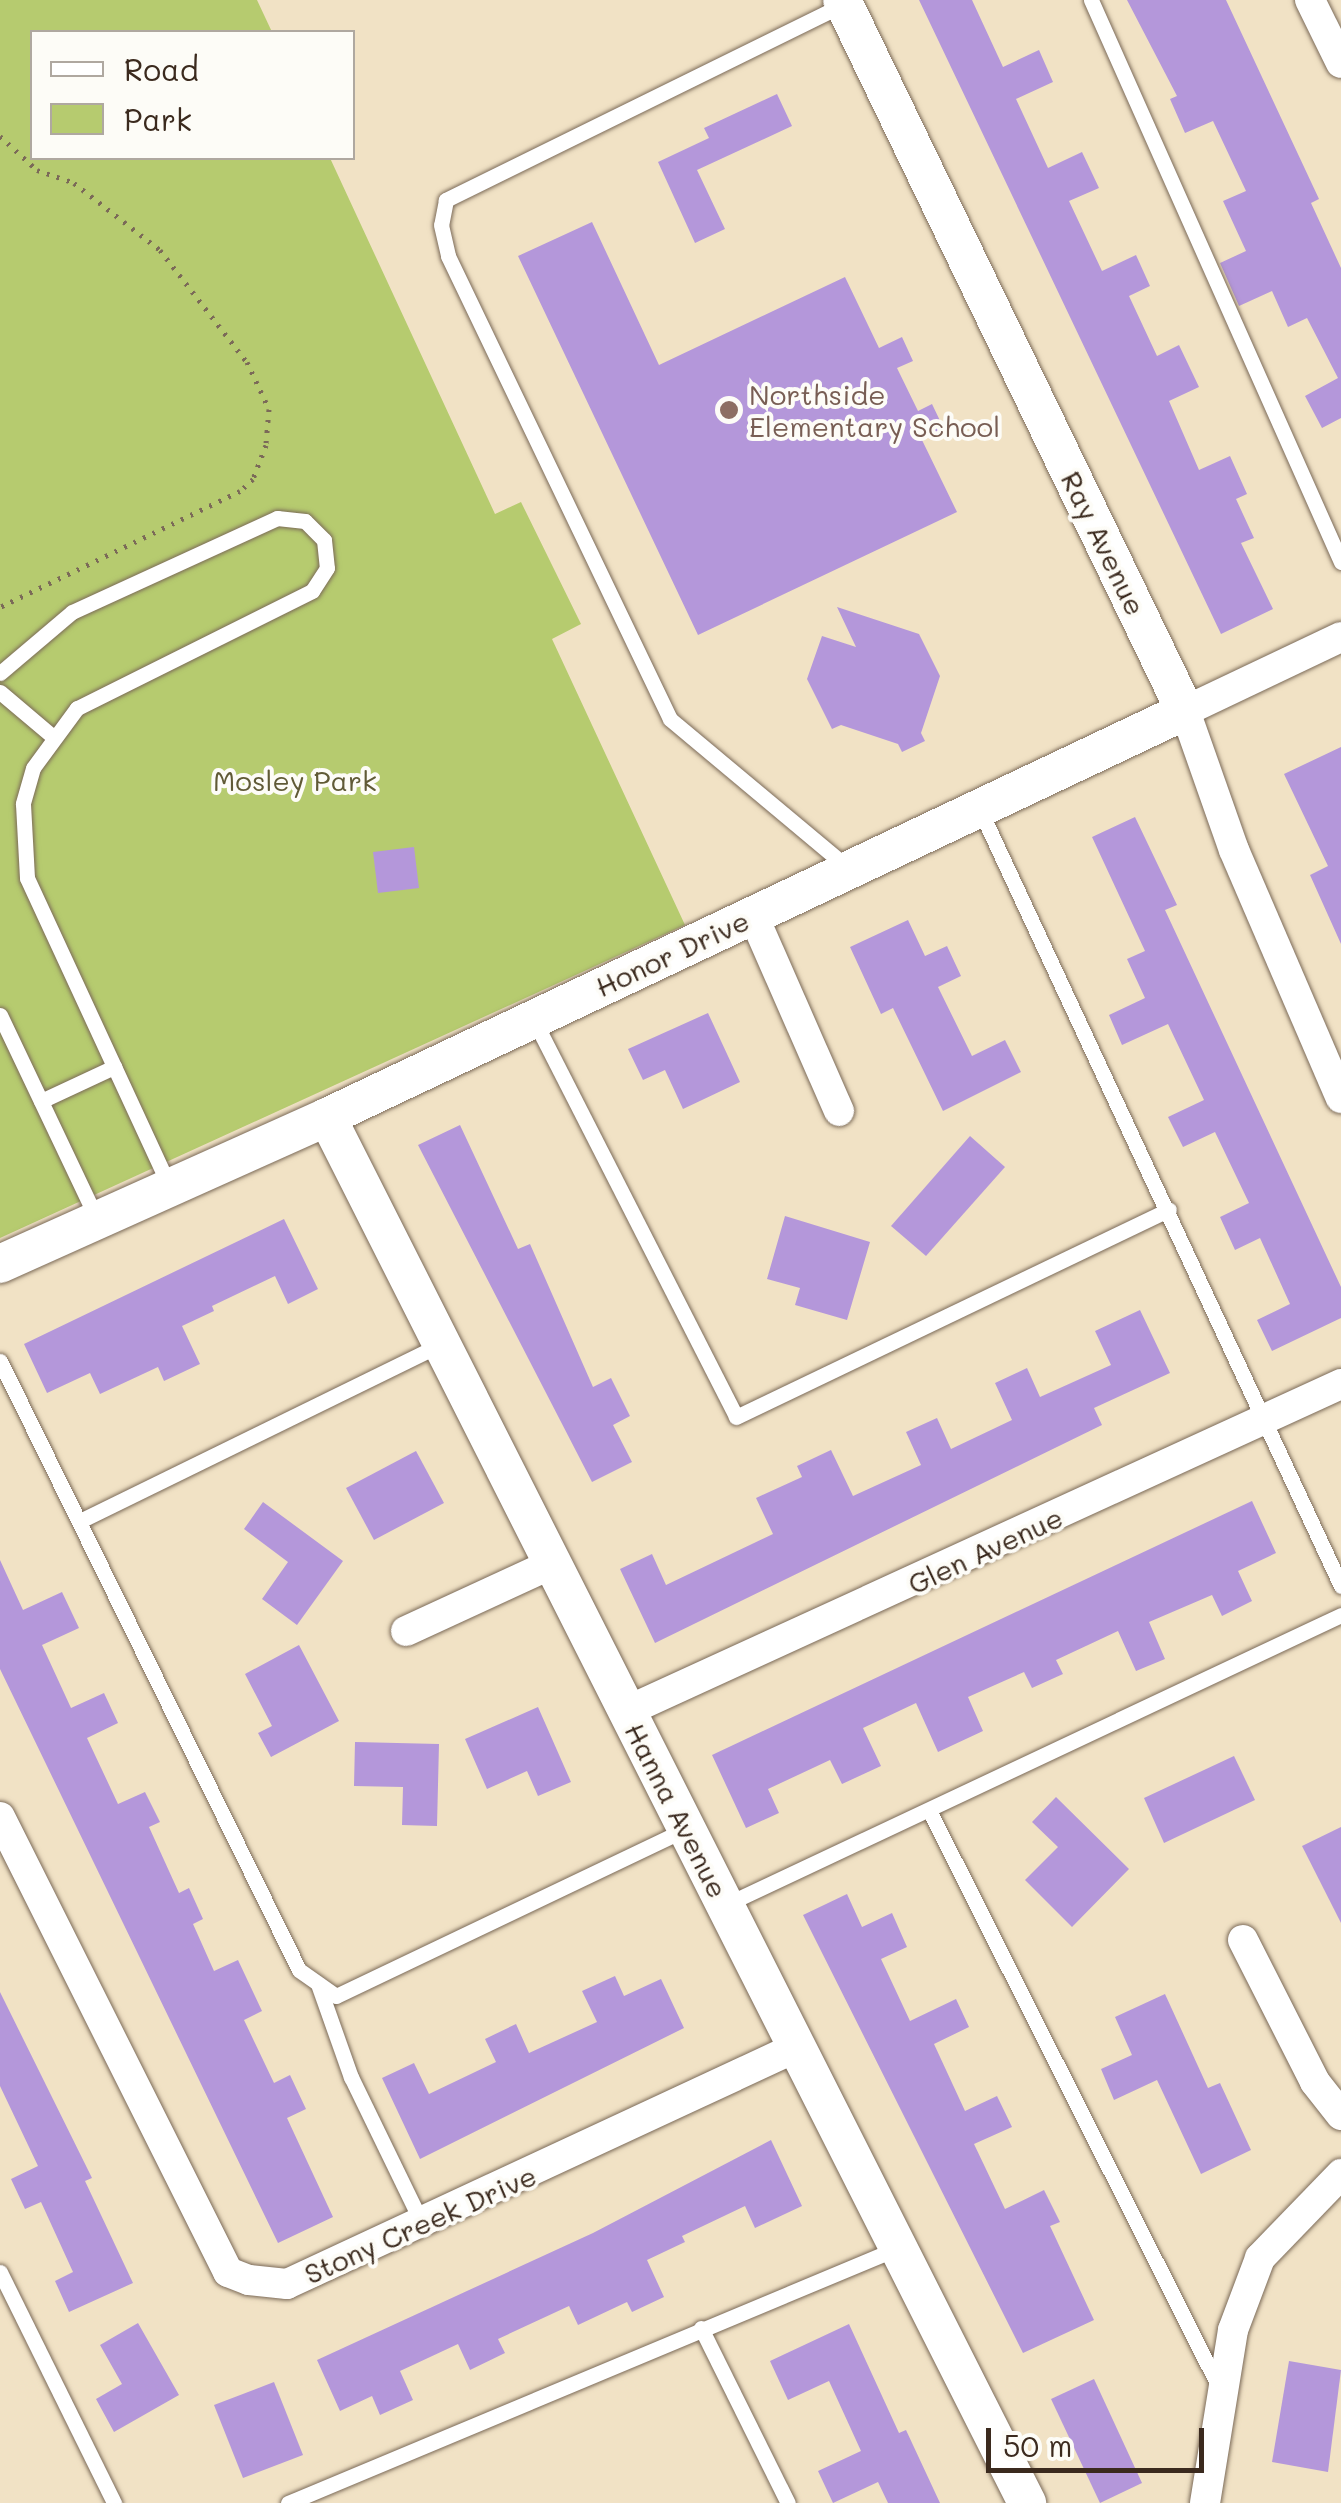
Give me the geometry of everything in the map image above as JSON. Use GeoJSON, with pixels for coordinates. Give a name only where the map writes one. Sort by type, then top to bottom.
{"type":"FeatureCollection","features":[{"type":"Feature","properties":{"kind":"street"},"geometry":{"type":"LineString","coordinates":[[1310,0],[1341,63]]}},
{"type":"Feature","properties":{"kind":"street","name":"Ray Avenue"},"geometry":{"type":"LineString","coordinates":[[843,2],[1186,711],[1234,850],[1341,1098]]}},
{"type":"Feature","properties":{"kind":"street","name":"Honor Drive"},"geometry":{"type":"LineString","coordinates":[[0,1264],[326,1117],[1341,637]]}},
{"type":"Feature","properties":{"kind":"street"},"geometry":{"type":"LineString","coordinates":[[753,914],[839,1112]]}},
{"type":"Feature","properties":{"kind":"street","name":"Hanna Avenue"},"geometry":{"type":"LineString","coordinates":[[326,1117],[1027,2503]]}},
{"type":"Feature","properties":{"kind":"street","name":"Glen Avenue"},"geometry":{"type":"LineString","coordinates":[[627,1711],[1341,1384]]}},
{"type":"Feature","properties":{"kind":"street"},"geometry":{"type":"LineString","coordinates":[[406,1632],[552,1564]]}},
{"type":"Feature","properties":{"kind":"street","name":"Stony Creek Drive"},"geometry":{"type":"LineString","coordinates":[[0,1817],[228,2272],[287,2284],[797,2048]]}},
{"type":"Feature","properties":{"kind":"street"},"geometry":{"type":"LineString","coordinates":[[1242,1940],[1316,2082],[1341,2115]]}},
{"type":"Feature","properties":{"kind":"street"},"geometry":{"type":"LineString","coordinates":[[1205,2503],[1233,2330],[1260,2258],[1341,2174]]}},
{"type":"Feature","properties":{"kind":"lane"},"geometry":{"type":"LineString","coordinates":[[1091,0],[1341,562]]}},
{"type":"Feature","properties":{"kind":"lane"},"geometry":{"type":"LineString","coordinates":[[843,2],[446,200],[441,224],[448,256],[670,718],[850,869]]}},
{"type":"Feature","properties":{"kind":"lane"},"geometry":{"type":"LineString","coordinates":[[0,673],[72,612],[264,524],[291,517],[316,528],[327,568],[312,591],[108,688],[52,736],[23,804],[27,878],[170,1188]]}},
{"type":"Feature","properties":{"kind":"lane"},"geometry":{"type":"LineString","coordinates":[[0,692],[52,736]]}},
{"type":"Feature","properties":{"kind":"lane"},"geometry":{"type":"LineString","coordinates":[[980,808],[1268,1418],[1341,1586]]}},
{"type":"Feature","properties":{"kind":"lane"},"geometry":{"type":"LineString","coordinates":[[0,1014],[98,1221]]}},
{"type":"Feature","properties":{"kind":"lane"},"geometry":{"type":"LineString","coordinates":[[533,1019],[736,1417],[1169,1210]]}},
{"type":"Feature","properties":{"kind":"lane"},"geometry":{"type":"LineString","coordinates":[[41,1100],[114,1067]]}},
{"type":"Feature","properties":{"kind":"lane"},"geometry":{"type":"LineString","coordinates":[[82,1520],[441,1344]]}},
{"type":"Feature","properties":{"kind":"lane"},"geometry":{"type":"LineString","coordinates":[[0,1361],[82,1520],[299,1970],[318,1984],[336,1996],[684,1830]]}},
{"type":"Feature","properties":{"kind":"lane"},"geometry":{"type":"LineString","coordinates":[[724,1905],[930,1812],[1341,1614]]}},
{"type":"Feature","properties":{"kind":"lane"},"geometry":{"type":"LineString","coordinates":[[930,1812],[1224,2397]]}},
{"type":"Feature","properties":{"kind":"lane"},"geometry":{"type":"LineString","coordinates":[[318,1984],[351,2077],[422,2224]]}},
{"type":"Feature","properties":{"kind":"lane"},"geometry":{"type":"LineString","coordinates":[[288,2503],[898,2248]]}},
{"type":"Feature","properties":{"kind":"lane"},"geometry":{"type":"LineString","coordinates":[[0,2272],[114,2503]]}},
{"type":"Feature","properties":{"kind":"lane"},"geometry":{"type":"LineString","coordinates":[[701,2328],[788,2503]]}},
{"type":"Feature","properties":{"kind":"path"},"geometry":{"type":"LineString","coordinates":[[0,136],[37,170],[74,183],[160,250],[247,362],[269,410],[266,445],[253,480],[240,491],[0,607]]}},
{"type":"Feature","properties":{"kind":"green space","name":"Mosley Park"},"geometry":{"type":"Polygon","coordinates":[[[0,0],[257,0],[271,30],[30,30],[30,160],[331,160],[495,514],[521,502],[581,624],[552,639],[685,925],[0,1238],[0,0]]]}},
{"type":"Feature","properties":{"kind":"building"},"geometry":{"type":"Polygon","coordinates":[[[919,0],[972,0],[1003,67],[1039,50],[1053,82],[1016,99],[1048,168],[1082,152],[1099,188],[1069,201],[1102,271],[1136,255],[1150,286],[1129,296],[1157,356],[1179,345],[1199,387],[1169,401],[1199,470],[1230,456],[1247,494],[1236,499],[1254,538],[1241,543],[1273,609],[1221,634],[919,0]]]}},
{"type":"Feature","properties":{"kind":"building"},"geometry":{"type":"Polygon","coordinates":[[[1127,0],[1226,0],[1319,199],[1311,203],[1341,268],[1341,418],[1322,428],[1305,396],[1338,378],[1307,318],[1288,327],[1272,291],[1239,306],[1220,263],[1246,251],[1223,201],[1246,191],[1213,121],[1185,133],[1170,99],[1177,96],[1127,0]]]}},
{"type":"Feature","properties":{"kind":"building"},"geometry":{"type":"Polygon","coordinates":[[[777,94],[792,126],[697,170],[725,229],[695,243],[658,162],[709,138],[704,128],[777,94]]]}},
{"type":"Feature","properties":{"kind":"building"},"geometry":{"type":"Polygon","coordinates":[[[592,222],[659,365],[845,277],[879,348],[902,337],[913,361],[897,368],[918,411],[932,404],[944,429],[922,440],[957,512],[698,635],[518,256],[592,222]]]}},
{"type":"Feature","properties":{"kind":"building"},"geometry":{"type":"Polygon","coordinates":[[[837,607],[919,634],[940,676],[921,733],[925,741],[902,752],[898,744],[841,725],[832,729],[807,679],[822,636],[856,647],[837,607]]]}},
{"type":"Feature","properties":{"kind":"building"},"geometry":{"type":"Polygon","coordinates":[[[1341,747],[1341,944],[1310,875],[1328,866],[1284,774],[1341,747]]]}},
{"type":"Feature","properties":{"kind":"building"},"geometry":{"type":"Polygon","coordinates":[[[1135,817],[1177,905],[1165,910],[1341,1287],[1341,1318],[1272,1351],[1257,1320],[1290,1304],[1260,1238],[1235,1250],[1220,1217],[1249,1203],[1215,1132],[1183,1147],[1168,1117],[1204,1100],[1168,1024],[1122,1045],[1109,1015],[1145,998],[1127,959],[1145,951],[1092,837],[1135,817]]]}},
{"type":"Feature","properties":{"kind":"building"},"geometry":{"type":"Polygon","coordinates":[[[414,847],[419,888],[378,893],[373,852],[414,847]]]}},
{"type":"Feature","properties":{"kind":"building"},"geometry":{"type":"Polygon","coordinates":[[[908,920],[925,956],[947,946],[961,976],[938,987],[972,1056],[1005,1040],[1021,1072],[943,1111],[893,1008],[881,1014],[850,947],[908,920]]]}},
{"type":"Feature","properties":{"kind":"building"},"geometry":{"type":"Polygon","coordinates":[[[708,1013],[740,1082],[683,1109],[665,1070],[643,1080],[628,1049],[708,1013]]]}},
{"type":"Feature","properties":{"kind":"building"},"geometry":{"type":"Polygon","coordinates":[[[460,1125],[518,1249],[530,1244],[593,1387],[611,1378],[630,1416],[613,1425],[632,1462],[592,1482],[418,1145],[460,1125]]]}},
{"type":"Feature","properties":{"kind":"building"},"geometry":{"type":"Polygon","coordinates":[[[970,1136],[1005,1167],[926,1256],[891,1226],[970,1136]]]}},
{"type":"Feature","properties":{"kind":"building"},"geometry":{"type":"Polygon","coordinates":[[[785,1216],[870,1242],[847,1320],[795,1305],[800,1288],[767,1279],[785,1216]]]}},
{"type":"Feature","properties":{"kind":"building"},"geometry":{"type":"Polygon","coordinates":[[[284,1219],[318,1289],[288,1304],[275,1276],[212,1306],[214,1311],[182,1326],[200,1364],[164,1381],[158,1367],[100,1394],[90,1373],[47,1393],[24,1344],[284,1219]]]}},
{"type":"Feature","properties":{"kind":"building"},"geometry":{"type":"Polygon","coordinates":[[[1140,1310],[1170,1373],[1094,1408],[1102,1425],[655,1643],[620,1569],[652,1554],[666,1585],[773,1534],[756,1498],[802,1477],[797,1466],[831,1450],[853,1496],[921,1465],[906,1432],[937,1418],[951,1449],[1012,1420],[995,1383],[1027,1368],[1040,1397],[1111,1365],[1095,1331],[1140,1310]]]}},
{"type":"Feature","properties":{"kind":"building"},"geometry":{"type":"Polygon","coordinates":[[[416,1451],[444,1503],[374,1540],[346,1488],[416,1451]]]}},
{"type":"Feature","properties":{"kind":"building"},"geometry":{"type":"Polygon","coordinates":[[[1252,1501],[1276,1553],[1238,1571],[1252,1601],[1222,1616],[1212,1595],[1149,1622],[1165,1659],[1136,1671],[1118,1631],[1056,1660],[1063,1674],[1032,1688],[1024,1672],[968,1697],[983,1731],[938,1752],[916,1703],[863,1728],[881,1766],[842,1784],[830,1760],[768,1789],[779,1813],[746,1828],[712,1755],[1252,1501]]]}},
{"type":"Feature","properties":{"kind":"building"},"geometry":{"type":"Polygon","coordinates":[[[263,1502],[343,1561],[297,1625],[262,1599],[288,1562],[244,1529],[263,1502]]]}},
{"type":"Feature","properties":{"kind":"building"},"geometry":{"type":"Polygon","coordinates":[[[0,1560],[23,1610],[62,1592],[79,1628],[42,1645],[71,1708],[104,1693],[118,1723],[87,1738],[118,1804],[145,1792],[160,1822],[149,1827],[179,1893],[189,1888],[203,1919],[193,1924],[214,1971],[238,1960],[262,2011],[244,2020],[274,2083],[290,2075],[306,2109],[287,2118],[333,2217],[278,2243],[0,1669],[0,1560]]]}},
{"type":"Feature","properties":{"kind":"building"},"geometry":{"type":"Polygon","coordinates":[[[299,1645],[339,1721],[271,1757],[258,1733],[272,1726],[245,1674],[299,1645]]]}},
{"type":"Feature","properties":{"kind":"building"},"geometry":{"type":"Polygon","coordinates":[[[538,1707],[571,1782],[538,1796],[527,1771],[487,1789],[465,1739],[538,1707]]]}},
{"type":"Feature","properties":{"kind":"building"},"geometry":{"type":"Polygon","coordinates":[[[355,1742],[439,1744],[437,1826],[402,1825],[403,1787],[354,1786],[355,1742]]]}},
{"type":"Feature","properties":{"kind":"building"},"geometry":{"type":"Polygon","coordinates":[[[1234,1756],[1255,1800],[1164,1843],[1144,1798],[1234,1756]]]}},
{"type":"Feature","properties":{"kind":"building"},"geometry":{"type":"Polygon","coordinates":[[[1056,1797],[1129,1869],[1072,1927],[1025,1880],[1058,1847],[1032,1822],[1056,1797]]]}},
{"type":"Feature","properties":{"kind":"building"},"geometry":{"type":"Polygon","coordinates":[[[1341,1827],[1341,1923],[1302,1846],[1341,1827]]]}},
{"type":"Feature","properties":{"kind":"building"},"geometry":{"type":"Polygon","coordinates":[[[847,1894],[862,1927],[892,1913],[907,1947],[881,1959],[910,2021],[956,1999],[969,2027],[934,2044],[965,2111],[997,2096],[1012,2127],[974,2144],[1005,2209],[1044,2190],[1060,2222],[1050,2226],[1094,2320],[1023,2353],[803,1915],[847,1894]]]}},
{"type":"Feature","properties":{"kind":"building"},"geometry":{"type":"Polygon","coordinates":[[[615,1976],[624,1996],[661,1979],[684,2028],[420,2159],[382,2078],[414,2063],[429,2094],[496,2062],[485,2039],[516,2024],[529,2053],[597,2022],[582,1991],[615,1976]]]}},
{"type":"Feature","properties":{"kind":"building"},"geometry":{"type":"Polygon","coordinates":[[[0,1992],[92,2178],[85,2181],[133,2283],[69,2312],[55,2281],[73,2272],[41,2202],[25,2209],[11,2179],[38,2166],[0,2086],[0,1992]]]}},
{"type":"Feature","properties":{"kind":"building"},"geometry":{"type":"Polygon","coordinates":[[[1165,1994],[1208,2088],[1220,2083],[1251,2150],[1201,2174],[1157,2080],[1114,2100],[1101,2069],[1132,2055],[1115,2017],[1165,1994]]]}},
{"type":"Feature","properties":{"kind":"building"},"geometry":{"type":"Polygon","coordinates":[[[771,2140],[802,2206],[755,2228],[745,2206],[682,2236],[685,2242],[647,2260],[664,2297],[632,2312],[627,2302],[578,2325],[569,2306],[498,2339],[505,2353],[470,2370],[458,2344],[400,2371],[413,2400],[380,2415],[372,2396],[340,2411],[317,2360],[593,2233],[771,2140]]]}},
{"type":"Feature","properties":{"kind":"building"},"geometry":{"type":"Polygon","coordinates":[[[138,2323],[179,2395],[114,2432],[96,2399],[122,2384],[100,2345],[138,2323]]]}},
{"type":"Feature","properties":{"kind":"building"},"geometry":{"type":"Polygon","coordinates":[[[849,2324],[899,2433],[906,2430],[940,2503],[888,2503],[878,2482],[833,2503],[818,2471],[861,2451],[829,2381],[788,2400],[770,2361],[849,2324]]]}},
{"type":"Feature","properties":{"kind":"building"},"geometry":{"type":"Polygon","coordinates":[[[1289,2361],[1341,2370],[1328,2472],[1272,2462],[1289,2361]]]}},
{"type":"Feature","properties":{"kind":"building"},"geometry":{"type":"Polygon","coordinates":[[[1094,2379],[1142,2483],[1100,2503],[1051,2399],[1094,2379]]]}},
{"type":"Feature","properties":{"kind":"building"},"geometry":{"type":"Polygon","coordinates":[[[274,2382],[303,2455],[243,2478],[214,2405],[274,2382]]]}},
{"type":"Feature","properties":{"kind":"place","name":"Northside Elementary School"},"geometry":{"type":"Point","coordinates":[729,410]}}]}
